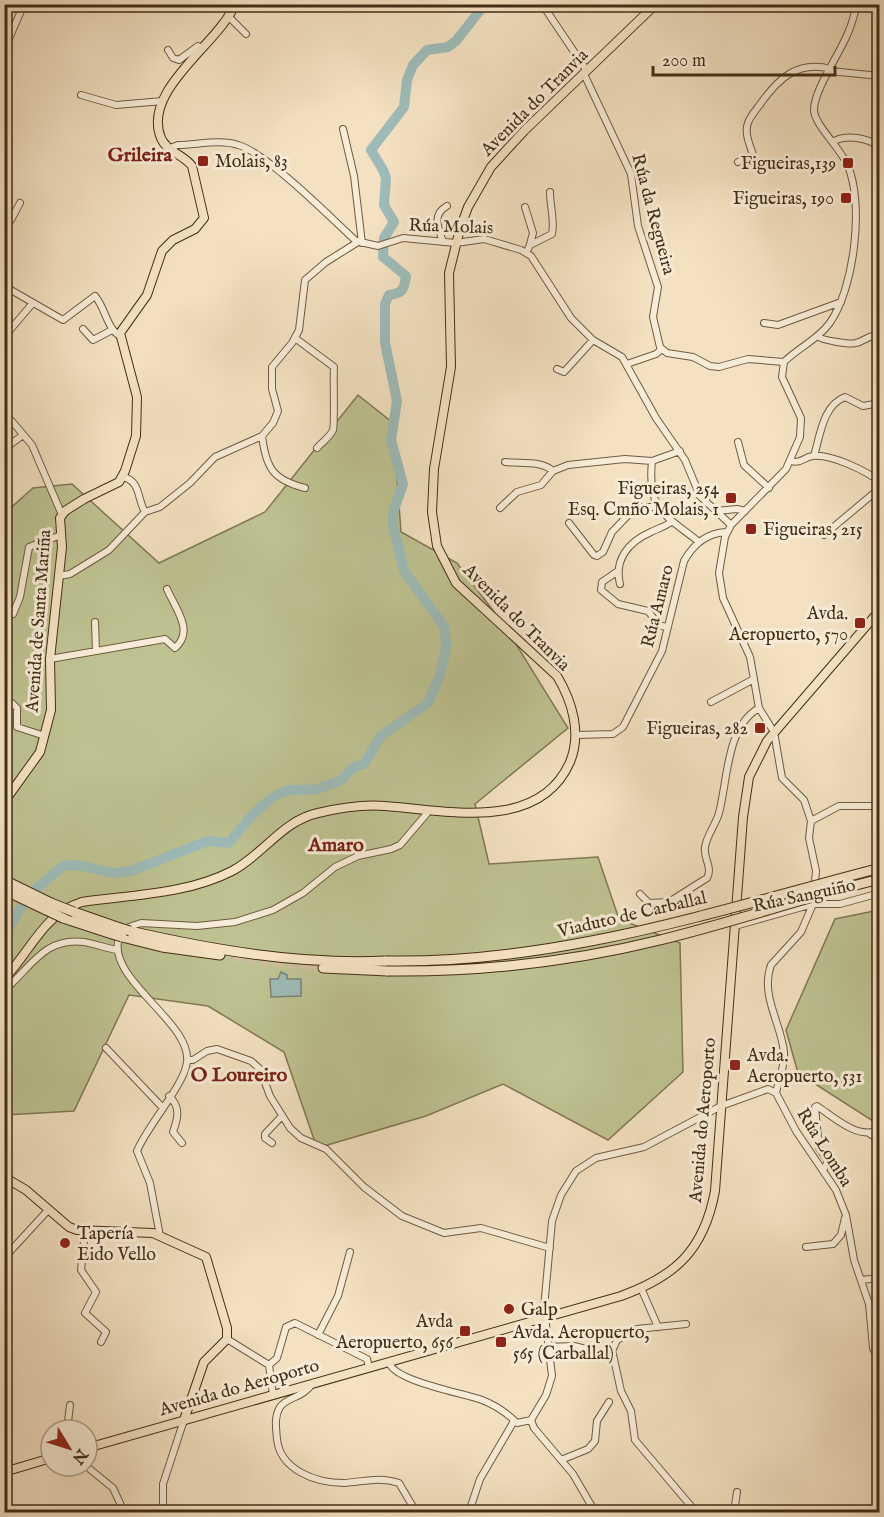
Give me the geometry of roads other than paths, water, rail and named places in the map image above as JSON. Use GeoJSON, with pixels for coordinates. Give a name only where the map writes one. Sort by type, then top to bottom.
{"type":"FeatureCollection","features":[{"type":"Feature","properties":{"kind":"highway","name":"Viaduto de Carballal"},"geometry":{"type":"LineString","coordinates":[[387,966],[568,947],[655,929],[879,868]]}},
{"type":"Feature","properties":{"kind":"highway","name":"Viaduto de Carballal"},"geometry":{"type":"LineString","coordinates":[[387,966],[441,972],[596,953],[658,941],[879,879]]}},
{"type":"Feature","properties":{"kind":"highway"},"geometry":{"type":"LineString","coordinates":[[4,880],[74,912],[119,937],[278,957],[387,966]]}},
{"type":"Feature","properties":{"kind":"highway"},"geometry":{"type":"LineString","coordinates":[[4,890],[63,918],[119,937],[162,947],[234,957]]}},
{"type":"Feature","properties":{"kind":"highway"},"geometry":{"type":"LineString","coordinates":[[323,968],[387,966]]}},
{"type":"Feature","properties":{"kind":"main road"},"geometry":{"type":"LineString","coordinates":[[123,477],[136,436],[138,412],[129,358],[120,336],[151,286],[162,251],[173,240],[195,229],[204,218],[192,166],[188,159],[163,142],[159,130],[163,101],[176,80],[229,17],[235,4]]}},
{"type":"Feature","properties":{"kind":"main road","name":"Avenida do Tranvia"},"geometry":{"type":"LineString","coordinates":[[4,981],[46,923],[72,905],[211,881],[235,869],[293,823],[318,813],[384,806],[468,814],[508,808],[536,799],[551,789],[564,772],[571,759],[576,735],[571,706],[557,676],[456,583],[437,546],[432,512],[434,469],[450,386],[449,273],[468,207],[491,167],[524,131],[656,4]]}},
{"type":"Feature","properties":{"kind":"main road","name":"Avenida de Santa Mariña"},"geometry":{"type":"LineString","coordinates":[[4,802],[40,752],[51,710],[50,659],[59,576],[62,515],[84,499],[110,488],[123,477]]}},
{"type":"Feature","properties":{"kind":"main road","name":"Avenida do Aeroporto"},"geometry":{"type":"LineString","coordinates":[[99,1445],[544,1318],[640,1288],[677,1266],[695,1246],[704,1229],[715,1191],[747,787],[759,754],[774,732],[879,610]]}},
{"type":"Feature","properties":{"kind":"main road"},"geometry":{"type":"LineString","coordinates":[[4,1177],[49,1209],[69,1227],[85,1232],[127,1232],[160,1236],[206,1257],[227,1328],[226,1339],[204,1362],[184,1420]]}},
{"type":"Feature","properties":{"kind":"main road"},"geometry":{"type":"LineString","coordinates":[[4,1472],[39,1462]]}},
{"type":"Feature","properties":{"kind":"street"},"geometry":{"type":"LineString","coordinates":[[4,50],[24,4]]}},
{"type":"Feature","properties":{"kind":"street","name":"Rúa da Regueira"},"geometry":{"type":"LineString","coordinates":[[542,4],[585,72],[631,174],[638,226],[656,275],[658,287],[654,327],[662,349]]}},
{"type":"Feature","properties":{"kind":"street"},"geometry":{"type":"LineString","coordinates":[[627,364],[656,354],[662,349],[676,356],[693,357],[710,366],[719,367],[748,359],[784,362],[817,336],[830,322],[842,302],[856,216],[848,166],[834,141],[817,123],[814,110],[851,26],[857,4]]}},
{"type":"Feature","properties":{"kind":"street"},"geometry":{"type":"LineString","coordinates":[[229,17],[246,34]]}},
{"type":"Feature","properties":{"kind":"street"},"geometry":{"type":"LineString","coordinates":[[168,50],[173,58],[179,60],[198,46],[202,48]]}},
{"type":"Feature","properties":{"kind":"street"},"geometry":{"type":"LineString","coordinates":[[738,162],[752,156],[747,136],[748,122],[779,80],[793,70],[823,67],[830,70],[879,76]]}},
{"type":"Feature","properties":{"kind":"street"},"geometry":{"type":"LineString","coordinates":[[81,95],[116,105],[163,101]]}},
{"type":"Feature","properties":{"kind":"street"},"geometry":{"type":"LineString","coordinates":[[343,129],[354,176],[360,243]]}},
{"type":"Feature","properties":{"kind":"street"},"geometry":{"type":"LineString","coordinates":[[834,141],[844,137],[869,141],[879,147]]}},
{"type":"Feature","properties":{"kind":"street"},"geometry":{"type":"LineString","coordinates":[[170,148],[178,145],[232,143],[246,148],[295,186],[360,243]]}},
{"type":"Feature","properties":{"kind":"street"},"geometry":{"type":"LineString","coordinates":[[530,245],[552,234],[554,219],[550,213],[550,192]]}},
{"type":"Feature","properties":{"kind":"street"},"geometry":{"type":"LineString","coordinates":[[4,224],[11,220],[20,203]]}},
{"type":"Feature","properties":{"kind":"street"},"geometry":{"type":"LineString","coordinates":[[443,242],[437,221],[441,210],[447,206]]}},
{"type":"Feature","properties":{"kind":"street"},"geometry":{"type":"LineString","coordinates":[[525,207],[534,233],[526,253],[536,263],[571,318],[593,340],[613,349],[627,364],[656,418],[680,451],[696,490],[704,502],[731,525]]}},
{"type":"Feature","properties":{"kind":"street","name":"Rúa Molais"},"geometry":{"type":"LineString","coordinates":[[360,243],[378,246],[411,238],[456,243],[492,240],[526,253]]}},
{"type":"Feature","properties":{"kind":"street"},"geometry":{"type":"LineString","coordinates":[[59,576],[70,574],[109,550],[146,512],[160,507],[190,483],[215,458],[262,436],[273,423],[278,411],[272,388],[272,367],[295,338],[302,317],[305,280],[319,266],[360,243]]}},
{"type":"Feature","properties":{"kind":"street"},"geometry":{"type":"LineString","coordinates":[[4,286],[32,304],[65,320],[95,296],[104,309],[112,330],[120,336]]}},
{"type":"Feature","properties":{"kind":"street"},"geometry":{"type":"LineString","coordinates":[[764,323],[778,325],[842,302]]}},
{"type":"Feature","properties":{"kind":"street"},"geometry":{"type":"LineString","coordinates":[[4,337],[32,304]]}},
{"type":"Feature","properties":{"kind":"street"},"geometry":{"type":"LineString","coordinates":[[83,329],[93,340],[112,330]]}},
{"type":"Feature","properties":{"kind":"street"},"geometry":{"type":"LineString","coordinates":[[817,336],[823,341],[855,344],[869,336],[879,336]]}},
{"type":"Feature","properties":{"kind":"street"},"geometry":{"type":"LineString","coordinates":[[295,338],[334,367],[332,378],[335,422],[329,436],[317,448]]}},
{"type":"Feature","properties":{"kind":"street"},"geometry":{"type":"LineString","coordinates":[[557,369],[564,372],[593,340]]}},
{"type":"Feature","properties":{"kind":"street"},"geometry":{"type":"LineString","coordinates":[[389,1362],[390,1368],[401,1374],[484,1400],[513,1417],[514,1421],[522,1423],[531,1420],[546,1395],[552,1376],[544,1318],[552,1221],[561,1195],[576,1171],[585,1163],[604,1155],[644,1147],[721,1106],[768,1089],[774,1091],[783,1074],[784,1053],[773,1015],[768,983],[769,972],[771,965],[801,932],[813,904],[816,871],[809,838],[811,821],[804,800],[782,778],[774,732],[759,708],[743,639],[723,598],[718,582],[726,532],[769,488],[791,461],[800,437],[801,418],[782,378],[784,362]]}},
{"type":"Feature","properties":{"kind":"street"},"geometry":{"type":"LineString","coordinates":[[814,456],[827,413],[841,399],[845,397],[863,406],[879,403]]}},
{"type":"Feature","properties":{"kind":"street"},"geometry":{"type":"LineString","coordinates":[[4,412],[36,453],[50,492],[62,515]]}},
{"type":"Feature","properties":{"kind":"street"},"geometry":{"type":"LineString","coordinates":[[4,448],[23,435]]}},
{"type":"Feature","properties":{"kind":"street"},"geometry":{"type":"LineString","coordinates":[[262,436],[265,457],[282,482],[304,488]]}},
{"type":"Feature","properties":{"kind":"street"},"geometry":{"type":"LineString","coordinates":[[738,442],[744,465],[769,488]]}},
{"type":"Feature","properties":{"kind":"street"},"geometry":{"type":"LineString","coordinates":[[500,508],[517,492],[545,483],[553,471],[579,462],[625,459],[652,461],[680,451]]}},
{"type":"Feature","properties":{"kind":"street"},"geometry":{"type":"LineString","coordinates":[[791,461],[798,463],[814,456],[861,469],[879,482]]}},
{"type":"Feature","properties":{"kind":"street"},"geometry":{"type":"LineString","coordinates":[[652,461],[650,482],[657,507],[699,542],[714,533],[726,532]]}},
{"type":"Feature","properties":{"kind":"street"},"geometry":{"type":"LineString","coordinates":[[505,462],[528,462],[550,468],[553,471]]}},
{"type":"Feature","properties":{"kind":"street"},"geometry":{"type":"LineString","coordinates":[[123,477],[136,485],[146,512]]}},
{"type":"Feature","properties":{"kind":"street"},"geometry":{"type":"LineString","coordinates":[[824,535],[879,488]]}},
{"type":"Feature","properties":{"kind":"street"},"geometry":{"type":"LineString","coordinates":[[569,523],[597,556],[603,552],[612,532],[636,507],[657,507]]}},
{"type":"Feature","properties":{"kind":"street"},"geometry":{"type":"LineString","coordinates":[[716,511],[737,509],[745,511]]}},
{"type":"Feature","properties":{"kind":"street"},"geometry":{"type":"LineString","coordinates":[[620,584],[618,571],[622,557],[635,542],[672,521]]}},
{"type":"Feature","properties":{"kind":"street"},"geometry":{"type":"LineString","coordinates":[[13,614],[20,597],[28,547],[61,536]]}},
{"type":"Feature","properties":{"kind":"street","name":"Rúa Amaro"},"geometry":{"type":"LineString","coordinates":[[576,735],[613,734],[619,731],[657,662],[684,561],[689,550],[699,542]]}},
{"type":"Feature","properties":{"kind":"street"},"geometry":{"type":"LineString","coordinates":[[618,571],[602,582],[601,590],[618,604],[648,611],[659,625],[666,627]]}},
{"type":"Feature","properties":{"kind":"street"},"geometry":{"type":"LineString","coordinates":[[50,659],[165,639],[175,648],[183,642],[184,633],[179,610],[167,589]]}},
{"type":"Feature","properties":{"kind":"street"},"geometry":{"type":"LineString","coordinates":[[95,622],[96,651]]}},
{"type":"Feature","properties":{"kind":"street"},"geometry":{"type":"LineString","coordinates":[[711,702],[754,679]]}},
{"type":"Feature","properties":{"kind":"street"},"geometry":{"type":"LineString","coordinates":[[4,704],[12,703],[17,708],[17,727],[45,736]]}},
{"type":"Feature","properties":{"kind":"street"},"geometry":{"type":"LineString","coordinates":[[640,894],[650,903],[669,902],[707,878],[710,868],[705,846],[719,811],[737,734],[749,715],[759,708]]}},
{"type":"Feature","properties":{"kind":"street"},"geometry":{"type":"LineString","coordinates":[[811,821],[839,806],[879,806]]}},
{"type":"Feature","properties":{"kind":"street"},"geometry":{"type":"LineString","coordinates":[[160,1236],[150,1183],[137,1151],[182,1076],[188,1060],[186,1050],[174,1031],[123,969],[119,937],[122,932],[135,924],[197,926],[235,922],[273,910],[303,893],[335,867],[358,856],[400,845],[429,811]]}},
{"type":"Feature","properties":{"kind":"street","name":"Rúa Sanguiño"},"geometry":{"type":"LineString","coordinates":[[735,926],[813,904],[840,904],[879,893]]}},
{"type":"Feature","properties":{"kind":"street"},"geometry":{"type":"LineString","coordinates":[[4,981],[10,984],[38,955],[55,944],[119,937]]}},
{"type":"Feature","properties":{"kind":"street"},"geometry":{"type":"LineString","coordinates":[[106,1048],[162,1107]]}},
{"type":"Feature","properties":{"kind":"street"},"geometry":{"type":"LineString","coordinates":[[188,1060],[217,1049],[252,1061],[260,1069],[281,1117],[301,1138],[326,1149],[364,1187],[402,1216],[444,1233],[481,1228],[550,1248]]}},
{"type":"Feature","properties":{"kind":"street","name":"Rúa Lomba"},"geometry":{"type":"LineString","coordinates":[[774,1091],[796,1131],[824,1169],[846,1215],[854,1260],[869,1304],[873,1348],[879,1363]]}},
{"type":"Feature","properties":{"kind":"street"},"geometry":{"type":"LineString","coordinates":[[169,1096],[175,1101],[178,1116],[173,1132],[182,1143]]}},
{"type":"Feature","properties":{"kind":"street"},"geometry":{"type":"LineString","coordinates":[[824,1169],[828,1161],[819,1148],[815,1107],[817,1106],[847,1126],[870,1134],[879,1140]]}},
{"type":"Feature","properties":{"kind":"street"},"geometry":{"type":"LineString","coordinates":[[272,1143],[265,1134],[281,1117]]}},
{"type":"Feature","properties":{"kind":"street"},"geometry":{"type":"LineString","coordinates":[[870,1134],[879,1130]]}},
{"type":"Feature","properties":{"kind":"street"},"geometry":{"type":"LineString","coordinates":[[4,1258],[49,1209]]}},
{"type":"Feature","properties":{"kind":"street"},"geometry":{"type":"LineString","coordinates":[[806,1247],[827,1246],[839,1240],[846,1215]]}},
{"type":"Feature","properties":{"kind":"street"},"geometry":{"type":"LineString","coordinates":[[85,1232],[81,1270],[96,1292],[85,1313],[106,1332],[101,1342]]}},
{"type":"Feature","properties":{"kind":"street"},"geometry":{"type":"LineString","coordinates":[[318,1335],[338,1296],[350,1252]]}},
{"type":"Feature","properties":{"kind":"street"},"geometry":{"type":"LineString","coordinates":[[861,1280],[879,1278]]}},
{"type":"Feature","properties":{"kind":"street"},"geometry":{"type":"LineString","coordinates":[[640,1288],[658,1327]]}},
{"type":"Feature","properties":{"kind":"street"},"geometry":{"type":"LineString","coordinates":[[268,1365],[277,1358],[283,1332],[289,1324],[295,1323],[367,1359],[369,1367]]}},
{"type":"Feature","properties":{"kind":"street"},"geometry":{"type":"LineString","coordinates":[[686,1324],[637,1329],[617,1340],[612,1351],[621,1391],[631,1411],[635,1440],[696,1512]]}},
{"type":"Feature","properties":{"kind":"street"},"geometry":{"type":"LineString","coordinates":[[226,1339],[268,1365],[273,1395]]}},
{"type":"Feature","properties":{"kind":"street"},"geometry":{"type":"LineString","coordinates":[[548,1347],[574,1346],[590,1350]]}},
{"type":"Feature","properties":{"kind":"street"},"geometry":{"type":"LineString","coordinates":[[313,1383],[303,1396],[284,1402],[277,1413],[278,1450],[283,1458],[302,1474],[331,1482],[357,1482],[373,1479],[399,1482],[416,1512]]}},
{"type":"Feature","properties":{"kind":"street"},"geometry":{"type":"LineString","coordinates":[[561,1460],[588,1449],[595,1441],[597,1421],[609,1402]]}},
{"type":"Feature","properties":{"kind":"street"},"geometry":{"type":"LineString","coordinates":[[68,1418],[70,1405]]}},
{"type":"Feature","properties":{"kind":"street"},"geometry":{"type":"LineString","coordinates":[[163,1512],[164,1484],[184,1420]]}},
{"type":"Feature","properties":{"kind":"street"},"geometry":{"type":"LineString","coordinates":[[531,1420],[534,1428],[582,1486],[595,1512]]}},
{"type":"Feature","properties":{"kind":"street"},"geometry":{"type":"LineString","coordinates":[[469,1512],[480,1479],[514,1421]]}},
{"type":"Feature","properties":{"kind":"street"},"geometry":{"type":"LineString","coordinates":[[99,1477],[113,1488],[124,1512]]}},
{"type":"Feature","properties":{"kind":"street"},"geometry":{"type":"LineString","coordinates":[[734,1512],[737,1492]]}},
{"type":"Feature","properties":{"kind":"water"},"geometry":{"type":"Polygon","coordinates":[[[281,972],[287,975],[287,979],[301,979],[301,996],[271,997],[270,979],[278,979],[281,972]]]}},
{"type":"Feature","properties":{"kind":"waterway"},"geometry":{"type":"LineString","coordinates":[[4,935],[28,896],[63,866],[78,865],[113,873],[131,871],[208,841],[229,843],[257,810],[275,796],[292,790],[320,788],[342,779],[352,768],[364,764],[381,736],[428,703],[440,675],[446,649],[445,628],[404,571],[393,525],[393,513],[403,484],[391,440],[397,401],[385,343],[385,304],[389,295],[402,290],[406,276],[383,257],[384,238],[394,222],[384,205],[386,178],[371,150],[404,107],[407,80],[413,65],[427,50],[448,47],[456,41],[485,4]]}},
{"type":"Feature","properties":{"kind":"tunnel"},"geometry":{"type":"LineString","coordinates":[[234,957],[323,968]]}},
{"type":"Feature","properties":{"kind":"place","name":"Molais, 83"},"geometry":{"type":"Point","coordinates":[203,161]}},
{"type":"Feature","properties":{"kind":"place","name":"Figueiras,139"},"geometry":{"type":"Point","coordinates":[848,163]}},
{"type":"Feature","properties":{"kind":"place","name":"Figueiras, 190"},"geometry":{"type":"Point","coordinates":[846,198]}},
{"type":"Feature","properties":{"kind":"place","name":"Figueiras, 254 Esq. Cmño Molais, 1"},"geometry":{"type":"Point","coordinates":[731,498]}},
{"type":"Feature","properties":{"kind":"place","name":"Figueiras, 215"},"geometry":{"type":"Point","coordinates":[751,529]}},
{"type":"Feature","properties":{"kind":"place","name":"Avda. Aeropuerto, 570"},"geometry":{"type":"Point","coordinates":[860,623]}},
{"type":"Feature","properties":{"kind":"place","name":"Figueiras, 282"},"geometry":{"type":"Point","coordinates":[760,728]}},
{"type":"Feature","properties":{"kind":"place","name":"Avda. Aeropuerto, 531"},"geometry":{"type":"Point","coordinates":[735,1065]}},
{"type":"Feature","properties":{"kind":"place","name":"Tapería Eido Vello"},"geometry":{"type":"Point","coordinates":[65,1243]}},
{"type":"Feature","properties":{"kind":"place","name":"Galp"},"geometry":{"type":"Point","coordinates":[509,1309]}},
{"type":"Feature","properties":{"kind":"place","name":"Avda Aeropuerto, 656"},"geometry":{"type":"Point","coordinates":[465,1331]}},
{"type":"Feature","properties":{"kind":"place","name":"Avda. Aeropuerto, 565 (Carballal)"},"geometry":{"type":"Point","coordinates":[501,1342]}},
{"type":"Feature","properties":{"kind":"district","name":"Grileira"},"geometry":{"type":"Point","coordinates":[140,154]}},
{"type":"Feature","properties":{"kind":"district","name":"Amaro"},"geometry":{"type":"Point","coordinates":[336,844]}},
{"type":"Feature","properties":{"kind":"district","name":"O Loureiro"},"geometry":{"type":"Point","coordinates":[239,1074]}}]}
